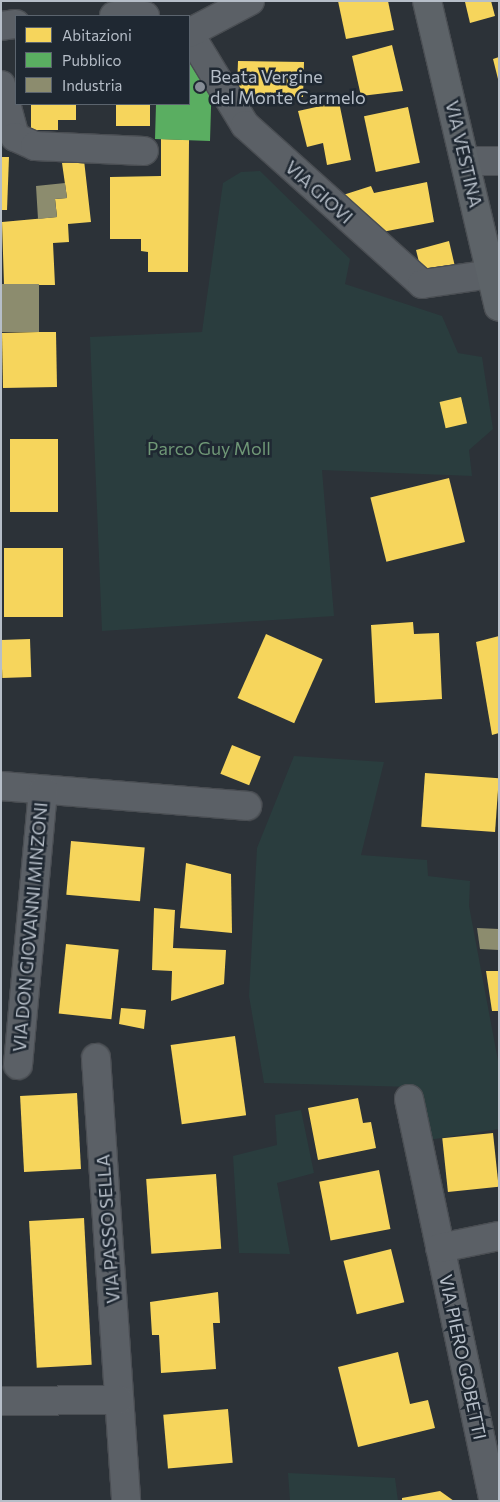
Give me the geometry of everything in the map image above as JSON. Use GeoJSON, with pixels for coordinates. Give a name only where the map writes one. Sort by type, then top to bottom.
{"type":"FeatureCollection","features":[{"type":"Feature","properties":{"kind":"main road","name":"VIA VESTINA"},"geometry":{"type":"LineString","coordinates":[[427,1],[466,160],[499,307]]}},
{"type":"Feature","properties":{"kind":"street"},"geometry":{"type":"LineString","coordinates":[[190,32],[250,1]]}},
{"type":"Feature","properties":{"kind":"street"},"geometry":{"type":"LineString","coordinates":[[1,26],[15,24]]}},
{"type":"Feature","properties":{"kind":"street","name":"VIA GIOVI"},"geometry":{"type":"LineString","coordinates":[[190,35],[245,125],[422,284],[491,274]]}},
{"type":"Feature","properties":{"kind":"street"},"geometry":{"type":"LineString","coordinates":[[1,86],[16,137],[35,146],[144,151]]}},
{"type":"Feature","properties":{"kind":"street"},"geometry":{"type":"LineString","coordinates":[[466,160],[499,160]]}},
{"type":"Feature","properties":{"kind":"street","name":"VIA DON GIOVANNI MINZONI"},"geometry":{"type":"LineString","coordinates":[[1,786],[247,806]]}},
{"type":"Feature","properties":{"kind":"street","name":"VIA DON GIOVANNI MINZONI"},"geometry":{"type":"LineString","coordinates":[[18,1065],[43,790]]}},
{"type":"Feature","properties":{"kind":"street","name":"VIA PASSO SELLA"},"geometry":{"type":"LineString","coordinates":[[96,1058],[126,1501]]}},
{"type":"Feature","properties":{"kind":"street","name":"VIA PIERO GOBETTI"},"geometry":{"type":"LineString","coordinates":[[409,1098],[493,1496]]}},
{"type":"Feature","properties":{"kind":"street"},"geometry":{"type":"LineString","coordinates":[[440,1248],[499,1236]]}},
{"type":"Feature","properties":{"kind":"street"},"geometry":{"type":"LineString","coordinates":[[1,1401],[119,1400]]}},
{"type":"Feature","properties":{"kind":"green space","name":"Parco Guy Moll"},"geometry":{"type":"Polygon","coordinates":[[[260,171],[350,259],[345,284],[442,316],[458,353],[482,357],[493,429],[469,450],[472,476],[322,470],[334,616],[102,631],[90,337],[202,332],[223,183],[241,172],[260,171]]]}},
{"type":"Feature","properties":{"kind":"green space"},"geometry":{"type":"Polygon","coordinates":[[[294,756],[384,762],[361,855],[427,860],[428,876],[470,881],[469,906],[499,1066],[499,1129],[422,1141],[413,1087],[264,1083],[249,996],[257,848],[294,756]]]}},
{"type":"Feature","properties":{"kind":"green space"},"geometry":{"type":"Polygon","coordinates":[[[301,1110],[314,1173],[277,1183],[290,1254],[239,1253],[233,1156],[277,1145],[275,1115],[301,1110]]]}},
{"type":"Feature","properties":{"kind":"green space"},"geometry":{"type":"Polygon","coordinates":[[[288,1473],[395,1478],[398,1501],[290,1501],[288,1473]]]}},
{"type":"Feature","properties":{"kind":"building: Abitazioni"},"geometry":{"type":"Polygon","coordinates":[[[338,1],[388,1],[394,30],[346,39],[338,1]]]}},
{"type":"Feature","properties":{"kind":"building: Abitazioni"},"geometry":{"type":"Polygon","coordinates":[[[491,1],[495,16],[470,23],[465,2],[491,1]]]}},
{"type":"Feature","properties":{"kind":"building: Abitazioni"},"geometry":{"type":"Polygon","coordinates":[[[392,45],[403,91],[361,96],[352,56],[392,45]]]}},
{"type":"Feature","properties":{"kind":"building: Abitazioni"},"geometry":{"type":"Polygon","coordinates":[[[499,57],[499,79],[498,79],[493,59],[499,57]]]}},
{"type":"Feature","properties":{"kind":"building: Abitazioni"},"geometry":{"type":"Polygon","coordinates":[[[238,61],[304,62],[303,97],[242,96],[237,89],[238,61]]]}},
{"type":"Feature","properties":{"kind":"building: Abitazioni"},"geometry":{"type":"Polygon","coordinates":[[[339,102],[351,160],[327,165],[323,143],[307,147],[298,111],[339,102]]]}},
{"type":"Feature","properties":{"kind":"building: Abitazioni"},"geometry":{"type":"Polygon","coordinates":[[[31,105],[76,105],[76,120],[58,120],[58,130],[31,130],[31,105]]]}},
{"type":"Feature","properties":{"kind":"building: Abitazioni"},"geometry":{"type":"Polygon","coordinates":[[[116,105],[150,105],[150,126],[116,126],[116,105]]]}},
{"type":"Feature","properties":{"kind":"building: Abitazioni"},"geometry":{"type":"Polygon","coordinates":[[[408,107],[420,163],[376,172],[364,116],[408,107]]]}},
{"type":"Feature","properties":{"kind":"building: Abitazioni"},"geometry":{"type":"Polygon","coordinates":[[[161,139],[189,140],[188,272],[148,272],[148,252],[141,251],[141,239],[110,239],[110,177],[161,176],[161,139]]]}},
{"type":"Feature","properties":{"kind":"building: Abitazioni"},"geometry":{"type":"Polygon","coordinates":[[[1,157],[9,157],[7,210],[1,210],[1,157]]]}},
{"type":"Feature","properties":{"kind":"building: Abitazioni"},"geometry":{"type":"Polygon","coordinates":[[[84,160],[91,222],[68,224],[69,242],[53,243],[55,285],[4,285],[2,222],[57,217],[55,199],[67,198],[62,163],[84,160]]]}},
{"type":"Feature","properties":{"kind":"building: Abitazioni"},"geometry":{"type":"Polygon","coordinates":[[[427,182],[434,222],[382,232],[343,195],[371,186],[374,193],[427,182]]]}},
{"type":"Feature","properties":{"kind":"building: Abitazioni"},"geometry":{"type":"Polygon","coordinates":[[[449,241],[456,271],[439,275],[420,266],[416,250],[449,241]]]}},
{"type":"Feature","properties":{"kind":"building: Abitazioni"},"geometry":{"type":"Polygon","coordinates":[[[56,332],[57,387],[3,388],[2,333],[56,332]]]}},
{"type":"Feature","properties":{"kind":"building: Abitazioni"},"geometry":{"type":"Polygon","coordinates":[[[461,397],[467,423],[446,428],[440,402],[461,397]]]}},
{"type":"Feature","properties":{"kind":"building: Abitazioni"},"geometry":{"type":"Polygon","coordinates":[[[10,439],[58,439],[58,512],[10,512],[10,439]]]}},
{"type":"Feature","properties":{"kind":"building: Abitazioni"},"geometry":{"type":"Polygon","coordinates":[[[449,478],[465,542],[386,562],[370,498],[449,478]]]}},
{"type":"Feature","properties":{"kind":"building: Abitazioni"},"geometry":{"type":"Polygon","coordinates":[[[4,548],[63,548],[63,617],[4,617],[4,548]]]}},
{"type":"Feature","properties":{"kind":"building: Abitazioni"},"geometry":{"type":"Polygon","coordinates":[[[413,622],[414,634],[439,633],[442,699],[375,703],[371,625],[413,622]]]}},
{"type":"Feature","properties":{"kind":"building: Abitazioni"},"geometry":{"type":"Polygon","coordinates":[[[266,634],[323,659],[294,723],[238,698],[266,634]]]}},
{"type":"Feature","properties":{"kind":"building: Abitazioni"},"geometry":{"type":"Polygon","coordinates":[[[499,636],[499,733],[492,735],[476,642],[499,636]]]}},
{"type":"Feature","properties":{"kind":"building: Abitazioni"},"geometry":{"type":"Polygon","coordinates":[[[30,639],[31,677],[2,678],[1,640],[30,639]]]}},
{"type":"Feature","properties":{"kind":"building: Abitazioni"},"geometry":{"type":"Polygon","coordinates":[[[232,745],[261,757],[249,785],[220,774],[232,745]]]}},
{"type":"Feature","properties":{"kind":"building: Abitazioni"},"geometry":{"type":"Polygon","coordinates":[[[425,773],[499,778],[495,832],[421,827],[425,773]]]}},
{"type":"Feature","properties":{"kind":"building: Abitazioni"},"geometry":{"type":"Polygon","coordinates":[[[71,841],[145,847],[140,901],[66,895],[71,841]]]}},
{"type":"Feature","properties":{"kind":"building: Abitazioni"},"geometry":{"type":"Polygon","coordinates":[[[186,863],[231,874],[232,933],[180,928],[186,863]]]}},
{"type":"Feature","properties":{"kind":"building: Abitazioni"},"geometry":{"type":"Polygon","coordinates":[[[154,908],[175,910],[173,948],[226,950],[224,984],[171,1001],[172,971],[152,970],[154,908]]]}},
{"type":"Feature","properties":{"kind":"building: Abitazioni"},"geometry":{"type":"Polygon","coordinates":[[[66,944],[119,950],[111,1019],[59,1014],[66,944]]]}},
{"type":"Feature","properties":{"kind":"building: Abitazioni"},"geometry":{"type":"Polygon","coordinates":[[[486,971],[499,971],[499,1011],[492,1011],[486,971]]]}},
{"type":"Feature","properties":{"kind":"building: Abitazioni"},"geometry":{"type":"Polygon","coordinates":[[[121,1008],[146,1010],[144,1029],[119,1024],[121,1008]]]}},
{"type":"Feature","properties":{"kind":"building: Abitazioni"},"geometry":{"type":"Polygon","coordinates":[[[235,1036],[246,1115],[182,1124],[171,1045],[235,1036]]]}},
{"type":"Feature","properties":{"kind":"building: Abitazioni"},"geometry":{"type":"Polygon","coordinates":[[[77,1093],[81,1169],[24,1172],[20,1096],[77,1093]]]}},
{"type":"Feature","properties":{"kind":"building: Abitazioni"},"geometry":{"type":"Polygon","coordinates":[[[358,1098],[363,1123],[371,1122],[376,1148],[318,1160],[308,1108],[358,1098]]]}},
{"type":"Feature","properties":{"kind":"building: Abitazioni"},"geometry":{"type":"Polygon","coordinates":[[[493,1133],[499,1187],[448,1192],[442,1138],[493,1133]]]}},
{"type":"Feature","properties":{"kind":"building: Abitazioni"},"geometry":{"type":"Polygon","coordinates":[[[379,1170],[390,1229],[331,1241],[319,1182],[379,1170]]]}},
{"type":"Feature","properties":{"kind":"building: Abitazioni"},"geometry":{"type":"Polygon","coordinates":[[[216,1174],[221,1249],[151,1254],[146,1179],[216,1174]]]}},
{"type":"Feature","properties":{"kind":"building: Abitazioni"},"geometry":{"type":"Polygon","coordinates":[[[84,1218],[92,1365],[37,1368],[29,1221],[84,1218]]]}},
{"type":"Feature","properties":{"kind":"building: Abitazioni"},"geometry":{"type":"Polygon","coordinates":[[[391,1249],[404,1302],[357,1314],[343,1261],[391,1249]]]}},
{"type":"Feature","properties":{"kind":"building: Abitazioni"},"geometry":{"type":"Polygon","coordinates":[[[218,1292],[220,1323],[213,1323],[216,1369],[161,1373],[159,1335],[152,1335],[150,1302],[218,1292]]]}},
{"type":"Feature","properties":{"kind":"building: Abitazioni"},"geometry":{"type":"Polygon","coordinates":[[[398,1352],[410,1404],[428,1400],[435,1428],[358,1447],[338,1367],[398,1352]]]}},
{"type":"Feature","properties":{"kind":"building: Abitazioni"},"geometry":{"type":"Polygon","coordinates":[[[228,1409],[233,1463],[168,1468],[163,1415],[228,1409]]]}},
{"type":"Feature","properties":{"kind":"building: Abitazioni"},"geometry":{"type":"Polygon","coordinates":[[[440,1491],[454,1501],[402,1501],[402,1498],[440,1491]]]}},
{"type":"Feature","properties":{"kind":"building: Pubblico","name":"Beata Vergine del Monte Carmelo"},"geometry":{"type":"Polygon","coordinates":[[[190,57],[197,57],[196,74],[212,75],[210,141],[155,139],[156,105],[190,105],[190,57]]]}},
{"type":"Feature","properties":{"kind":"building: Industria"},"geometry":{"type":"Polygon","coordinates":[[[65,183],[67,198],[55,199],[57,217],[38,219],[36,186],[65,183]]]}},
{"type":"Feature","properties":{"kind":"building: Industria"},"geometry":{"type":"Polygon","coordinates":[[[1,284],[39,284],[39,332],[1,332],[1,284]]]}},
{"type":"Feature","properties":{"kind":"building: Industria"},"geometry":{"type":"Polygon","coordinates":[[[477,928],[499,929],[499,950],[480,949],[477,928]]]}},
{"type":"Feature","properties":{"kind":"place","name":"Beata Vergine del Monte Carmelo"},"geometry":{"type":"Point","coordinates":[200,87]}}]}
